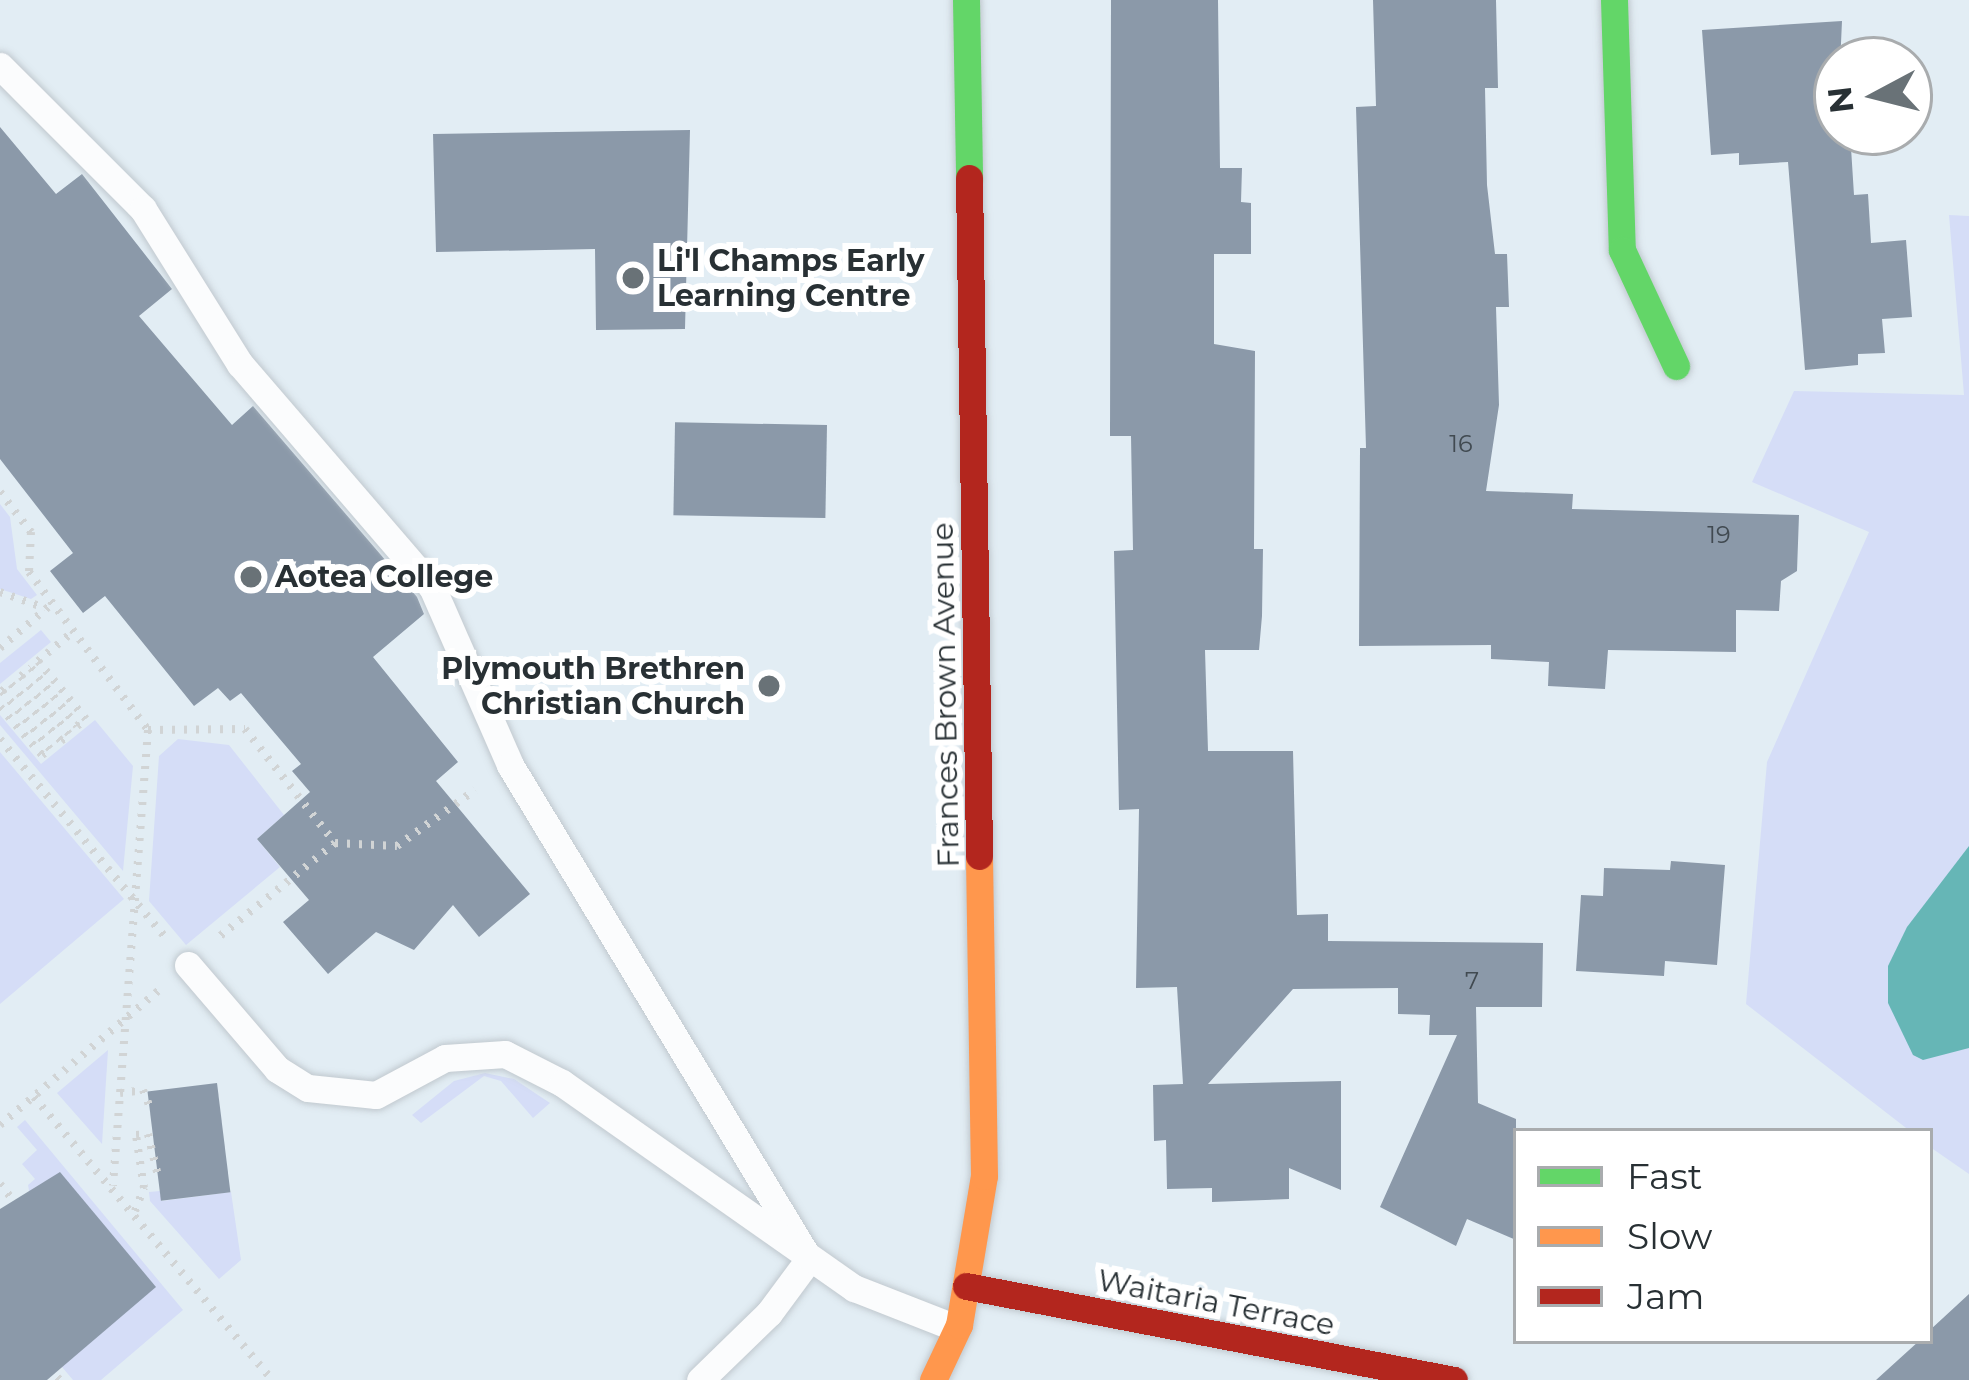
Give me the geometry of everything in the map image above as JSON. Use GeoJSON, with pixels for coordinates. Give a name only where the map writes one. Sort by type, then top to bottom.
{"type":"FeatureCollection","features":[{"type":"Feature","properties":{"kind":"street","name":"Frances Brown Avenue"},"geometry":{"type":"LineString","coordinates":[[933,1380],[956,1328],[984,1176],[986,996],[966,0]]}},
{"type":"Feature","properties":{"kind":"street"},"geometry":{"type":"LineString","coordinates":[[1614,0],[1622,250],[1676,366]]}},
{"type":"Feature","properties":{"kind":"street","name":"Waitaria Terrace"},"geometry":{"type":"LineString","coordinates":[[966,1286],[1454,1380]]}},
{"type":"Feature","properties":{"kind":"lane"},"geometry":{"type":"LineString","coordinates":[[0,67],[143,209],[240,364],[432,587],[510,765],[808,1259]]}},
{"type":"Feature","properties":{"kind":"lane"},"geometry":{"type":"LineString","coordinates":[[197,957],[277,1069],[308,1088],[376,1095],[445,1058],[475,1052],[505,1054],[562,1083],[854,1288],[956,1328]]}},
{"type":"Feature","properties":{"kind":"lane"},"geometry":{"type":"LineString","coordinates":[[700,1380],[769,1313],[808,1259]]}},
{"type":"Feature","properties":{"kind":"path"},"geometry":{"type":"LineString","coordinates":[[0,492],[32,532],[29,572],[148,730],[112,1186]]}},
{"type":"Feature","properties":{"kind":"path"},"geometry":{"type":"LineString","coordinates":[[0,592],[50,605]]}},
{"type":"Feature","properties":{"kind":"path"},"geometry":{"type":"LineString","coordinates":[[0,648],[50,605]]}},
{"type":"Feature","properties":{"kind":"path"},"geometry":{"type":"LineString","coordinates":[[0,707],[42,755],[50,749],[2,691],[11,684],[61,741],[69,734],[21,676],[31,668],[77,726],[86,719],[38,661],[75,630]]}},
{"type":"Feature","properties":{"kind":"path"},"geometry":{"type":"LineString","coordinates":[[148,730],[245,729],[335,843]]}},
{"type":"Feature","properties":{"kind":"path"},"geometry":{"type":"LineString","coordinates":[[0,740],[134,901],[197,957]]}},
{"type":"Feature","properties":{"kind":"path"},"geometry":{"type":"LineString","coordinates":[[0,1125],[335,843],[397,846],[510,765]]}},
{"type":"Feature","properties":{"kind":"path"},"geometry":{"type":"LineString","coordinates":[[120,1093],[142,1090],[149,1107]]}},
{"type":"Feature","properties":{"kind":"path"},"geometry":{"type":"LineString","coordinates":[[34,1096],[272,1380]]}},
{"type":"Feature","properties":{"kind":"path"},"geometry":{"type":"LineString","coordinates":[[134,1213],[144,1188],[136,1135],[148,1134],[158,1180]]}},
{"type":"Feature","properties":{"kind":"path"},"geometry":{"type":"LineString","coordinates":[[0,1184],[12,1199]]}},
{"type":"Feature","properties":{"kind":"shaded area"},"geometry":{"type":"Polygon","coordinates":[[[1949,215],[1969,216],[1969,1174],[1933,1149],[1933,1128],[1906,1128],[1746,1004],[1767,762],[1869,532],[1752,482],[1794,391],[1964,395],[1949,215]]]}},
{"type":"Feature","properties":{"kind":"shaded area"},"geometry":{"type":"Polygon","coordinates":[[[0,504],[10,517],[17,569],[37,595],[31,599],[0,589],[0,504]]]}},
{"type":"Feature","properties":{"kind":"shaded area"},"geometry":{"type":"Polygon","coordinates":[[[41,630],[51,642],[0,684],[0,663],[41,630]]]}},
{"type":"Feature","properties":{"kind":"shaded area"},"geometry":{"type":"Polygon","coordinates":[[[0,715],[41,764],[95,720],[133,766],[123,871],[0,725],[0,715]]]}},
{"type":"Feature","properties":{"kind":"shaded area"},"geometry":{"type":"Polygon","coordinates":[[[178,739],[229,745],[284,815],[257,839],[280,867],[186,945],[149,901],[159,756],[178,739]]]}},
{"type":"Feature","properties":{"kind":"shaded area"},"geometry":{"type":"Polygon","coordinates":[[[0,752],[124,899],[0,1004],[0,752]]]}},
{"type":"Feature","properties":{"kind":"shaded area"},"geometry":{"type":"Polygon","coordinates":[[[108,1050],[102,1144],[57,1093],[108,1050]]]}},
{"type":"Feature","properties":{"kind":"shaded area"},"geometry":{"type":"Polygon","coordinates":[[[485,1073],[514,1079],[550,1103],[533,1118],[501,1081],[484,1076],[421,1123],[412,1115],[454,1081],[485,1073]]]}},
{"type":"Feature","properties":{"kind":"shaded area"},"geometry":{"type":"Polygon","coordinates":[[[25,1120],[183,1310],[101,1380],[73,1380],[62,1367],[28,1185],[35,1179],[22,1164],[37,1150],[17,1127],[25,1120]]]}},
{"type":"Feature","properties":{"kind":"shaded area"},"geometry":{"type":"Polygon","coordinates":[[[160,1191],[162,1201],[231,1192],[241,1260],[219,1279],[150,1201],[149,1192],[160,1191]]]}},
{"type":"Feature","properties":{"kind":"water"},"geometry":{"type":"Polygon","coordinates":[[[1969,846],[1969,1048],[1923,1060],[1913,1055],[1888,1003],[1888,966],[1907,927],[1969,846]]]}},
{"type":"Feature","properties":{"kind":"building"},"geometry":{"type":"Polygon","coordinates":[[[1111,0],[1218,0],[1220,168],[1242,168],[1241,202],[1251,203],[1251,254],[1214,254],[1214,344],[1255,351],[1254,549],[1263,549],[1259,650],[1205,650],[1208,751],[1293,751],[1297,915],[1328,914],[1328,941],[1543,943],[1542,1007],[1476,1007],[1478,1103],[1516,1119],[1513,1239],[1467,1219],[1456,1246],[1380,1207],[1457,1035],[1429,1035],[1430,1015],[1398,1014],[1398,988],[1293,989],[1208,1084],[1341,1081],[1341,1190],[1289,1168],[1289,1199],[1212,1202],[1212,1188],[1167,1189],[1166,1140],[1154,1141],[1153,1085],[1183,1084],[1177,987],[1136,988],[1139,809],[1119,810],[1114,551],[1133,550],[1131,436],[1110,436],[1111,0]]]}},
{"type":"Feature","properties":{"kind":"building"},"geometry":{"type":"Polygon","coordinates":[[[1373,0],[1496,0],[1498,88],[1485,88],[1487,185],[1495,254],[1507,254],[1509,307],[1496,307],[1499,405],[1486,491],[1573,494],[1572,509],[1799,515],[1797,571],[1781,581],[1779,611],[1736,610],[1736,652],[1608,650],[1605,689],[1548,686],[1549,662],[1491,659],[1491,645],[1359,646],[1360,448],[1366,448],[1356,107],[1376,106],[1373,0]]]}},
{"type":"Feature","properties":{"kind":"building"},"geometry":{"type":"Polygon","coordinates":[[[1842,21],[1841,36],[1813,36],[1813,156],[1852,156],[1854,195],[1868,194],[1871,243],[1906,240],[1912,317],[1882,319],[1885,353],[1858,354],[1858,365],[1805,370],[1788,162],[1739,165],[1739,153],[1711,155],[1702,30],[1842,21]]]}},
{"type":"Feature","properties":{"kind":"building"},"geometry":{"type":"Polygon","coordinates":[[[0,127],[56,194],[82,174],[172,289],[139,316],[232,425],[253,406],[417,597],[424,614],[373,657],[458,762],[436,781],[530,894],[479,937],[453,905],[414,950],[376,932],[328,974],[283,922],[309,900],[257,839],[310,792],[292,771],[301,764],[241,693],[230,701],[218,688],[194,706],[105,596],[83,613],[50,571],[73,553],[0,459],[0,127]]]}},
{"type":"Feature","properties":{"kind":"building"},"geometry":{"type":"Polygon","coordinates":[[[690,130],[685,329],[596,330],[595,249],[436,252],[433,134],[690,130]]]}},
{"type":"Feature","properties":{"kind":"building"},"geometry":{"type":"Polygon","coordinates":[[[675,422],[827,425],[825,518],[673,515],[675,422]]]}},
{"type":"Feature","properties":{"kind":"building"},"geometry":{"type":"Polygon","coordinates":[[[1671,861],[1725,865],[1717,965],[1665,961],[1664,976],[1576,971],[1581,895],[1603,896],[1604,868],[1670,870],[1671,861]]]}},
{"type":"Feature","properties":{"kind":"building"},"geometry":{"type":"Polygon","coordinates":[[[217,1083],[230,1192],[161,1201],[148,1092],[217,1083]]]}},
{"type":"Feature","properties":{"kind":"building"},"geometry":{"type":"Polygon","coordinates":[[[60,1172],[156,1287],[47,1380],[0,1380],[0,1209],[60,1172]]]}},
{"type":"Feature","properties":{"kind":"building"},"geometry":{"type":"Polygon","coordinates":[[[1969,1294],[1969,1380],[1876,1380],[1916,1344],[1933,1344],[1933,1327],[1969,1294]]]}},
{"type":"Feature","properties":{"kind":"traffic: fast"},"geometry":{"type":"LineString","coordinates":[[966,0],[969,178]]}},
{"type":"Feature","properties":{"kind":"traffic: fast"},"geometry":{"type":"LineString","coordinates":[[1614,0],[1622,250],[1676,366]]}},
{"type":"Feature","properties":{"kind":"traffic: slow"},"geometry":{"type":"LineString","coordinates":[[933,1380],[959,1325],[984,1176],[979,856]]}},
{"type":"Feature","properties":{"kind":"traffic: jam"},"geometry":{"type":"LineString","coordinates":[[969,178],[979,856]]}},
{"type":"Feature","properties":{"kind":"traffic: jam"},"geometry":{"type":"LineString","coordinates":[[966,1286],[1454,1380]]}},
{"type":"Feature","properties":{"kind":"place","name":"Li'l Champs Early Learning Centre"},"geometry":{"type":"Point","coordinates":[633,278]}},
{"type":"Feature","properties":{"kind":"place","name":"Aotea College"},"geometry":{"type":"Point","coordinates":[251,577]}},
{"type":"Feature","properties":{"kind":"place","name":"Plymouth Brethren Christian Church"},"geometry":{"type":"Point","coordinates":[769,686]}}]}
